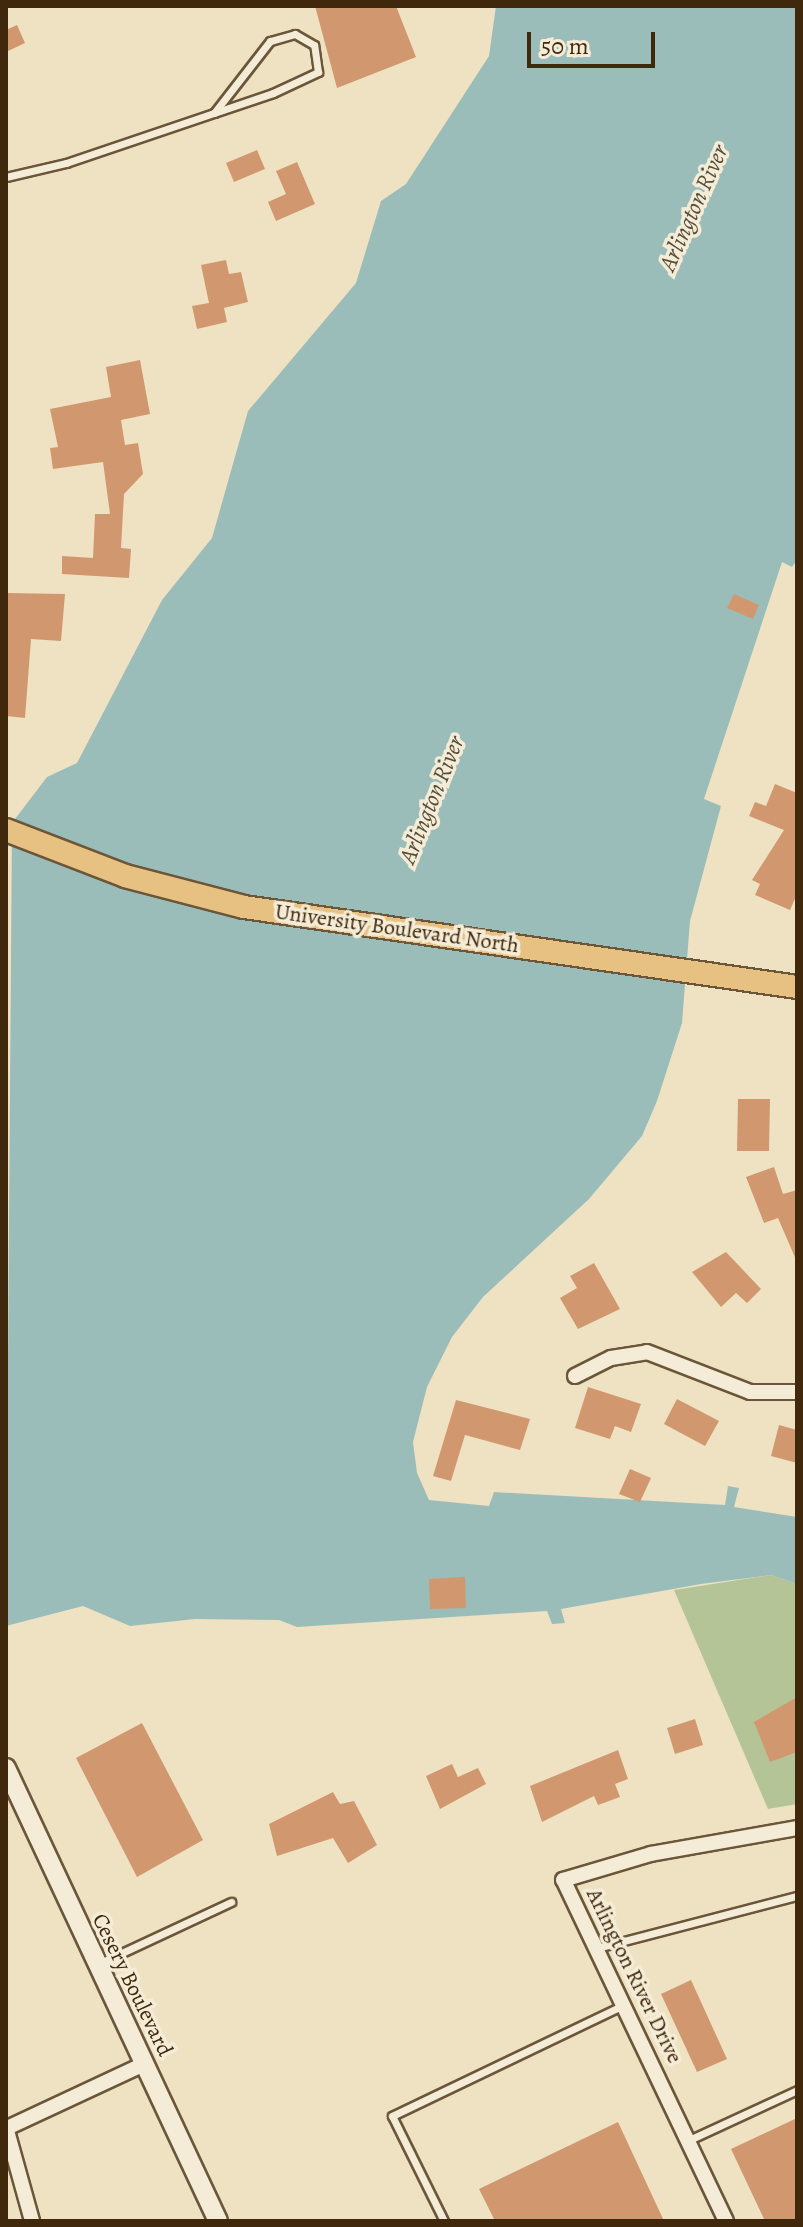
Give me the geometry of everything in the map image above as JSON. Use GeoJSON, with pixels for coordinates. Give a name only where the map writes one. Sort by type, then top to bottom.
{"type":"FeatureCollection","features":[{"type":"Feature","properties":{"kind":"main road","name":"University Boulevard North"},"geometry":{"type":"LineString","coordinates":[[6,830],[125,876],[244,907],[797,987]]}},
{"type":"Feature","properties":{"kind":"main road","name":"Cesery Boulevard"},"geometry":{"type":"LineString","coordinates":[[6,1768],[218,2221]]}},
{"type":"Feature","properties":{"kind":"street"},"geometry":{"type":"LineString","coordinates":[[575,1376],[611,1358],[647,1352],[750,1392],[797,1392]]}},
{"type":"Feature","properties":{"kind":"street","name":"Arlington River Drive"},"geometry":{"type":"LineString","coordinates":[[726,2221],[563,1880],[651,1854],[797,1828]]}},
{"type":"Feature","properties":{"kind":"street"},"geometry":{"type":"LineString","coordinates":[[32,2221],[6,2128],[144,2064]]}},
{"type":"Feature","properties":{"kind":"lane"},"geometry":{"type":"LineString","coordinates":[[6,177],[214,113],[318,72],[314,45],[295,34],[270,41],[214,113]]}},
{"type":"Feature","properties":{"kind":"lane"},"geometry":{"type":"LineString","coordinates":[[597,1948],[797,1896]]}},
{"type":"Feature","properties":{"kind":"lane"},"geometry":{"type":"LineString","coordinates":[[96,1965],[231,1902]]}},
{"type":"Feature","properties":{"kind":"lane"},"geometry":{"type":"LineString","coordinates":[[444,2221],[392,2116],[624,2005]]}},
{"type":"Feature","properties":{"kind":"lane"},"geometry":{"type":"LineString","coordinates":[[689,2140],[797,2090]]}},
{"type":"Feature","properties":{"kind":"green space"},"geometry":{"type":"Polygon","coordinates":[[[771,1575],[797,1584],[797,1804],[768,1809],[674,1590],[771,1575]]]}},
{"type":"Feature","properties":{"kind":"water","name":"Arlington River"},"geometry":{"type":"Polygon","coordinates":[[[496,6],[797,6],[797,560],[792,567],[782,562],[704,799],[721,806],[690,921],[682,1023],[657,1101],[642,1136],[589,1199],[483,1297],[452,1337],[427,1387],[413,1442],[417,1473],[429,1500],[489,1506],[494,1492],[725,1505],[728,1486],[739,1488],[734,1507],[797,1517],[797,1584],[771,1575],[701,1584],[561,1609],[565,1623],[552,1624],[547,1611],[297,1627],[279,1620],[195,1619],[130,1626],[83,1606],[6,1626],[12,823],[47,777],[77,763],[162,600],[212,538],[248,411],[356,283],[381,201],[406,184],[489,56],[496,6]]]}},
{"type":"Feature","properties":{"kind":"building"},"geometry":{"type":"Polygon","coordinates":[[[315,6],[396,6],[416,57],[337,88],[315,6]]]}},
{"type":"Feature","properties":{"kind":"building"},"geometry":{"type":"Polygon","coordinates":[[[17,25],[25,43],[6,52],[6,30],[17,25]]]}},
{"type":"Feature","properties":{"kind":"building"},"geometry":{"type":"Polygon","coordinates":[[[257,150],[265,169],[234,182],[226,163],[257,150]]]}},
{"type":"Feature","properties":{"kind":"building"},"geometry":{"type":"Polygon","coordinates":[[[297,162],[315,204],[276,221],[268,202],[286,194],[276,171],[297,162]]]}},
{"type":"Feature","properties":{"kind":"building"},"geometry":{"type":"Polygon","coordinates":[[[226,260],[229,274],[241,272],[248,302],[224,308],[227,322],[197,329],[192,306],[209,303],[201,265],[226,260]]]}},
{"type":"Feature","properties":{"kind":"building"},"geometry":{"type":"Polygon","coordinates":[[[140,360],[150,414],[121,420],[125,445],[138,443],[143,474],[124,494],[121,548],[131,549],[129,578],[62,574],[62,556],[93,558],[95,514],[110,514],[103,462],[53,469],[50,448],[58,447],[50,409],[111,397],[106,367],[140,360]]]}},
{"type":"Feature","properties":{"kind":"building"},"geometry":{"type":"Polygon","coordinates":[[[6,593],[65,594],[61,641],[31,639],[25,718],[6,716],[6,593]]]}},
{"type":"Feature","properties":{"kind":"building"},"geometry":{"type":"Polygon","coordinates":[[[734,594],[759,605],[753,619],[727,608],[734,594]]]}},
{"type":"Feature","properties":{"kind":"building"},"geometry":{"type":"Polygon","coordinates":[[[775,784],[797,793],[797,894],[790,910],[755,895],[760,884],[752,880],[784,830],[749,816],[755,802],[766,806],[775,784]]]}},
{"type":"Feature","properties":{"kind":"building"},"geometry":{"type":"Polygon","coordinates":[[[738,1099],[770,1099],[769,1151],[737,1151],[738,1099]]]}},
{"type":"Feature","properties":{"kind":"building"},"geometry":{"type":"Polygon","coordinates":[[[774,1167],[783,1194],[797,1190],[797,1262],[778,1218],[764,1223],[746,1177],[774,1167]]]}},
{"type":"Feature","properties":{"kind":"building"},"geometry":{"type":"Polygon","coordinates":[[[726,1252],[761,1289],[747,1303],[736,1293],[721,1307],[692,1272],[726,1252]]]}},
{"type":"Feature","properties":{"kind":"building"},"geometry":{"type":"Polygon","coordinates":[[[594,1263],[620,1309],[578,1329],[560,1298],[577,1288],[570,1276],[594,1263]]]}},
{"type":"Feature","properties":{"kind":"building"},"geometry":{"type":"Polygon","coordinates":[[[588,1387],[641,1404],[631,1432],[615,1426],[610,1439],[575,1428],[588,1387]]]}},
{"type":"Feature","properties":{"kind":"building"},"geometry":{"type":"Polygon","coordinates":[[[677,1399],[719,1421],[705,1446],[664,1424],[677,1399]]]}},
{"type":"Feature","properties":{"kind":"building"},"geometry":{"type":"Polygon","coordinates":[[[456,1400],[530,1419],[520,1450],[465,1435],[451,1481],[433,1476],[456,1400]]]}},
{"type":"Feature","properties":{"kind":"building"},"geometry":{"type":"Polygon","coordinates":[[[779,1425],[797,1430],[797,1463],[771,1456],[779,1425]]]}},
{"type":"Feature","properties":{"kind":"building"},"geometry":{"type":"Polygon","coordinates":[[[630,1469],[651,1478],[640,1502],[619,1494],[630,1469]]]}},
{"type":"Feature","properties":{"kind":"building"},"geometry":{"type":"Polygon","coordinates":[[[465,1577],[466,1608],[430,1609],[429,1579],[465,1577]]]}},
{"type":"Feature","properties":{"kind":"building"},"geometry":{"type":"Polygon","coordinates":[[[797,1697],[797,1752],[770,1762],[754,1722],[797,1697]]]}},
{"type":"Feature","properties":{"kind":"building"},"geometry":{"type":"Polygon","coordinates":[[[695,1719],[703,1745],[675,1754],[667,1728],[695,1719]]]}},
{"type":"Feature","properties":{"kind":"building"},"geometry":{"type":"Polygon","coordinates":[[[142,1723],[203,1840],[137,1877],[76,1758],[142,1723]]]}},
{"type":"Feature","properties":{"kind":"building"},"geometry":{"type":"Polygon","coordinates":[[[618,1750],[628,1779],[615,1784],[620,1797],[598,1805],[594,1796],[542,1822],[530,1786],[618,1750]]]}},
{"type":"Feature","properties":{"kind":"building"},"geometry":{"type":"Polygon","coordinates":[[[452,1764],[458,1777],[478,1768],[486,1784],[440,1809],[426,1776],[452,1764]]]}},
{"type":"Feature","properties":{"kind":"building"},"geometry":{"type":"Polygon","coordinates":[[[333,1792],[340,1804],[354,1801],[377,1845],[348,1863],[333,1838],[277,1856],[269,1824],[333,1792]]]}},
{"type":"Feature","properties":{"kind":"building"},"geometry":{"type":"Polygon","coordinates":[[[691,1980],[727,2059],[697,2072],[661,1994],[691,1980]]]}},
{"type":"Feature","properties":{"kind":"building"},"geometry":{"type":"Polygon","coordinates":[[[797,2118],[797,2221],[765,2221],[731,2149],[797,2118]]]}},
{"type":"Feature","properties":{"kind":"building"},"geometry":{"type":"Polygon","coordinates":[[[618,2122],[664,2221],[495,2221],[479,2189],[618,2122]]]}}]}
